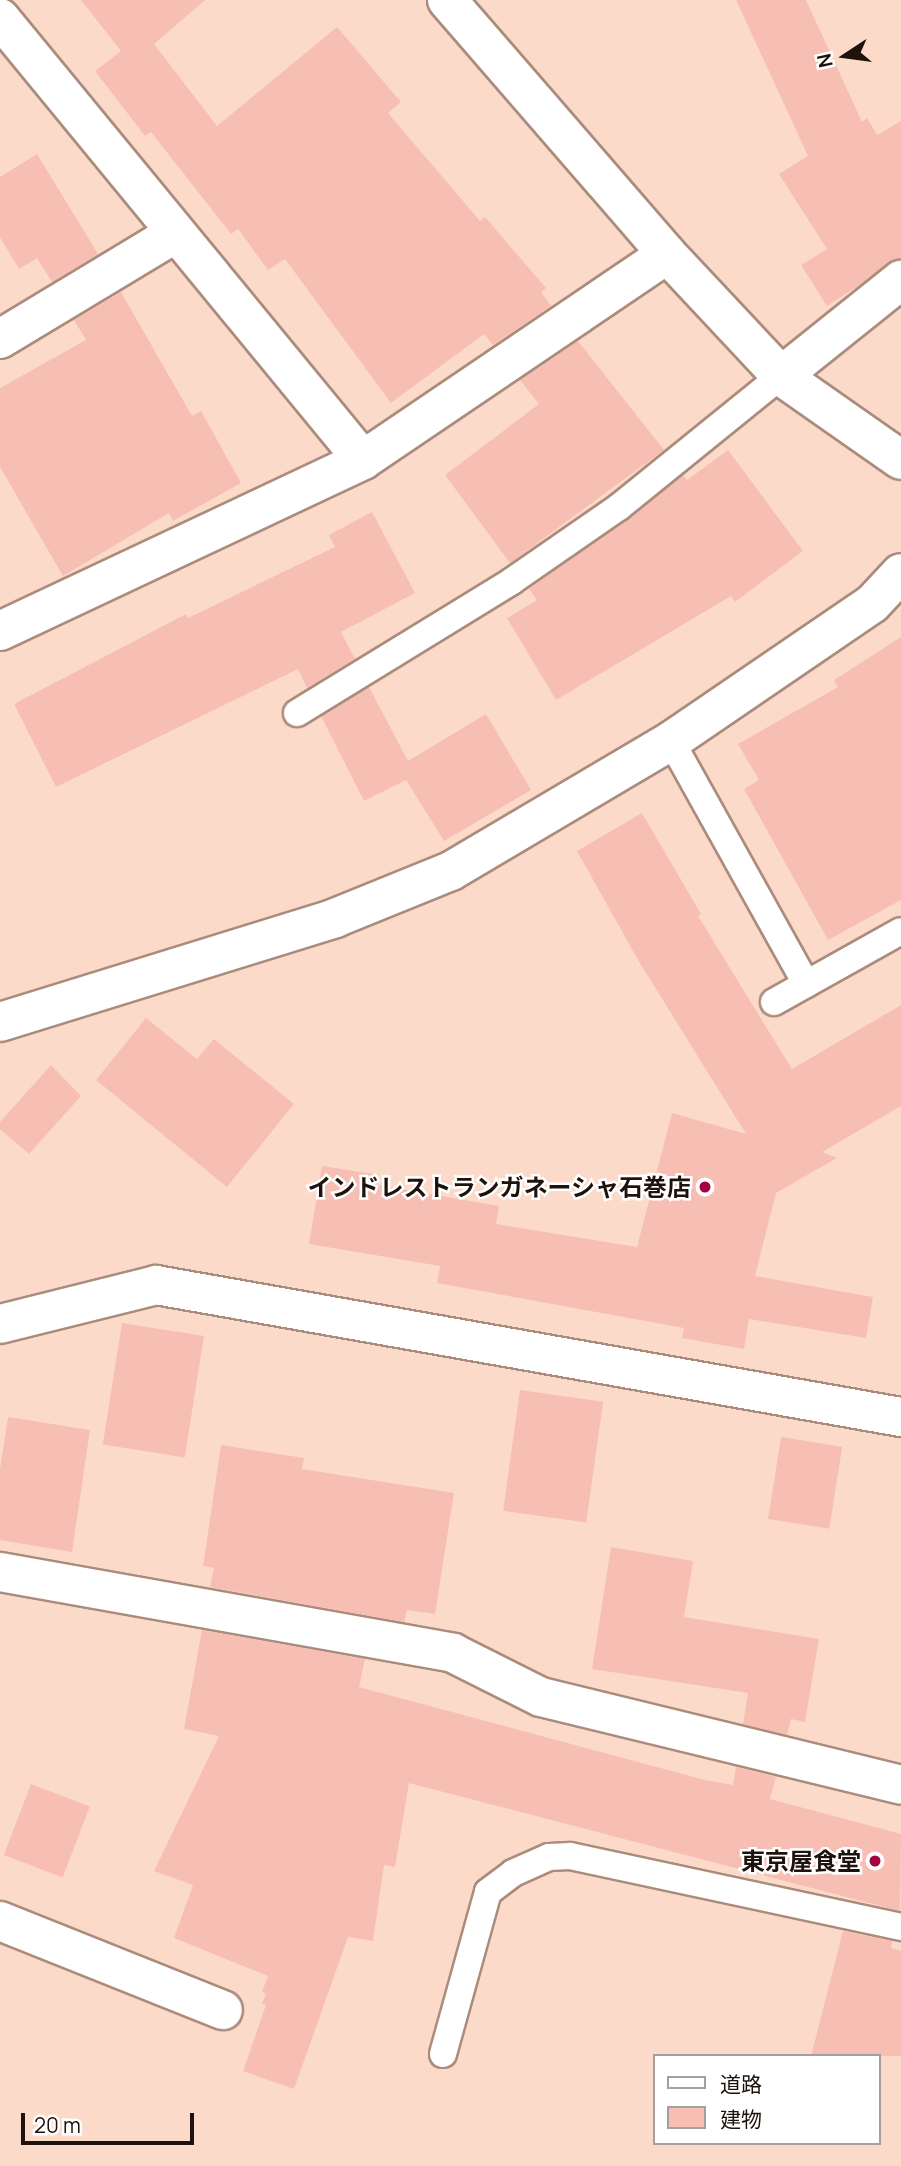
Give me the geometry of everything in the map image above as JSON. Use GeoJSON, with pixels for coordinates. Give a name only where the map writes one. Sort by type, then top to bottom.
{"type":"FeatureCollection","features":[{"type":"Feature","properties":{"kind":"street"},"geometry":{"type":"LineString","coordinates":[[447,0],[667,254],[781,376],[901,460]]}},
{"type":"Feature","properties":{"kind":"street"},"geometry":{"type":"LineString","coordinates":[[0,18],[363,460]]}},
{"type":"Feature","properties":{"kind":"street"},"geometry":{"type":"LineString","coordinates":[[0,339],[177,233]]}},
{"type":"Feature","properties":{"kind":"street"},"geometry":{"type":"LineString","coordinates":[[0,631],[363,460],[667,254]]}},
{"type":"Feature","properties":{"kind":"street"},"geometry":{"type":"LineString","coordinates":[[781,376],[901,279]]}},
{"type":"Feature","properties":{"kind":"street"},"geometry":{"type":"LineString","coordinates":[[0,1022],[335,918],[451,871],[671,741],[872,604],[901,573]]}},
{"type":"Feature","properties":{"kind":"street"},"geometry":{"type":"LineString","coordinates":[[0,1324],[156,1285],[901,1417]]}},
{"type":"Feature","properties":{"kind":"street"},"geometry":{"type":"LineString","coordinates":[[0,1572],[453,1653],[541,1697],[901,1784]]}},
{"type":"Feature","properties":{"kind":"street"},"geometry":{"type":"LineString","coordinates":[[0,1921],[223,2010]]}},
{"type":"Feature","properties":{"kind":"lane"},"geometry":{"type":"LineString","coordinates":[[297,713],[512,581],[619,507],[781,376]]}},
{"type":"Feature","properties":{"kind":"lane"},"geometry":{"type":"LineString","coordinates":[[671,741],[806,984]]}},
{"type":"Feature","properties":{"kind":"lane"},"geometry":{"type":"LineString","coordinates":[[774,1002],[901,930]]}},
{"type":"Feature","properties":{"kind":"lane"},"geometry":{"type":"LineString","coordinates":[[443,2054],[488,1892],[513,1873],[549,1857],[570,1856],[901,1927]]}},
{"type":"Feature","properties":{"kind":"building"},"geometry":{"type":"Polygon","coordinates":[[[81,0],[205,0],[154,44],[217,126],[337,27],[401,102],[388,113],[480,221],[485,217],[546,288],[541,292],[551,306],[493,345],[484,334],[391,403],[285,259],[268,270],[238,229],[231,234],[151,132],[145,136],[95,71],[121,51],[81,0]]]}},
{"type":"Feature","properties":{"kind":"building"},"geometry":{"type":"Polygon","coordinates":[[[736,0],[806,0],[862,122],[867,118],[877,135],[901,121],[901,258],[827,306],[801,265],[827,249],[779,174],[808,156],[736,0]]]}},
{"type":"Feature","properties":{"kind":"building"},"geometry":{"type":"Polygon","coordinates":[[[37,154],[98,254],[52,282],[37,258],[19,269],[0,237],[0,177],[37,154]]]}},
{"type":"Feature","properties":{"kind":"building"},"geometry":{"type":"Polygon","coordinates":[[[121,292],[192,416],[201,411],[241,483],[173,521],[169,513],[63,576],[0,467],[0,388],[86,340],[74,320],[121,292]]]}},
{"type":"Feature","properties":{"kind":"building"},"geometry":{"type":"Polygon","coordinates":[[[578,341],[664,450],[510,563],[445,475],[539,404],[520,380],[578,341]]]}},
{"type":"Feature","properties":{"kind":"building"},"geometry":{"type":"Polygon","coordinates":[[[728,450],[803,551],[735,602],[731,596],[556,700],[507,618],[537,600],[529,589],[683,475],[687,480],[728,450]]]}},
{"type":"Feature","properties":{"kind":"building"},"geometry":{"type":"Polygon","coordinates":[[[372,512],[415,593],[341,632],[355,659],[307,688],[298,669],[56,787],[14,704],[186,614],[188,618],[335,547],[329,535],[372,512]]]}},
{"type":"Feature","properties":{"kind":"building"},"geometry":{"type":"Polygon","coordinates":[[[901,637],[901,900],[828,940],[744,789],[759,780],[738,744],[838,687],[834,680],[901,637]]]}},
{"type":"Feature","properties":{"kind":"building"},"geometry":{"type":"Polygon","coordinates":[[[369,687],[408,761],[486,714],[531,790],[444,841],[406,780],[364,801],[321,716],[369,687]]]}},
{"type":"Feature","properties":{"kind":"building"},"geometry":{"type":"Polygon","coordinates":[[[642,813],[701,914],[698,916],[792,1069],[901,1005],[901,1106],[822,1152],[837,1158],[776,1193],[755,1276],[873,1297],[866,1338],[749,1319],[744,1349],[682,1338],[684,1328],[437,1283],[440,1266],[309,1244],[322,1166],[374,1174],[373,1184],[499,1206],[496,1224],[637,1247],[672,1113],[746,1134],[638,960],[577,851],[642,813]]]}},
{"type":"Feature","properties":{"kind":"building"},"geometry":{"type":"Polygon","coordinates":[[[146,1018],[197,1059],[214,1039],[294,1104],[227,1187],[96,1080],[146,1018]]]}},
{"type":"Feature","properties":{"kind":"building"},"geometry":{"type":"Polygon","coordinates":[[[51,1065],[81,1096],[29,1154],[0,1129],[0,1122],[51,1065]]]}},
{"type":"Feature","properties":{"kind":"building"},"geometry":{"type":"Polygon","coordinates":[[[122,1323],[204,1336],[185,1457],[103,1444],[122,1323]]]}},
{"type":"Feature","properties":{"kind":"building"},"geometry":{"type":"Polygon","coordinates":[[[520,1390],[603,1402],[586,1523],[503,1511],[520,1390]]]}},
{"type":"Feature","properties":{"kind":"building"},"geometry":{"type":"Polygon","coordinates":[[[8,1417],[90,1430],[72,1552],[0,1540],[0,1469],[8,1417]]]}},
{"type":"Feature","properties":{"kind":"building"},"geometry":{"type":"Polygon","coordinates":[[[781,1437],[842,1447],[829,1529],[768,1519],[781,1437]]]}},
{"type":"Feature","properties":{"kind":"building"},"geometry":{"type":"Polygon","coordinates":[[[221,1445],[304,1458],[302,1469],[454,1493],[435,1614],[407,1610],[404,1622],[210,1587],[214,1568],[203,1566],[221,1445]]]}},
{"type":"Feature","properties":{"kind":"building"},"geometry":{"type":"Polygon","coordinates":[[[611,1547],[693,1561],[684,1617],[819,1639],[805,1722],[791,1719],[787,1735],[743,1724],[748,1693],[592,1669],[611,1547]]]}},
{"type":"Feature","properties":{"kind":"building"},"geometry":{"type":"Polygon","coordinates":[[[202,1630],[365,1659],[359,1687],[705,1780],[733,1785],[736,1767],[776,1777],[770,1799],[901,1834],[900,1911],[409,1783],[395,1867],[384,1865],[373,1941],[348,1937],[294,2089],[243,2071],[266,2005],[262,2004],[266,1994],[262,1992],[268,1976],[174,1938],[193,1885],[154,1871],[219,1736],[184,1729],[202,1630]]]}},
{"type":"Feature","properties":{"kind":"building"},"geometry":{"type":"Polygon","coordinates":[[[31,1784],[90,1807],[63,1878],[4,1855],[31,1784]]]}},
{"type":"Feature","properties":{"kind":"building"},"geometry":{"type":"Polygon","coordinates":[[[843,1931],[892,1941],[891,1948],[901,1951],[901,2056],[812,2054],[843,1931]]]}},
{"type":"Feature","properties":{"kind":"place","name":"インドレストランガネーシャ石巻店"},"geometry":{"type":"Point","coordinates":[705,1187]}},
{"type":"Feature","properties":{"kind":"place","name":"東京屋食堂"},"geometry":{"type":"Point","coordinates":[875,1861]}}]}
